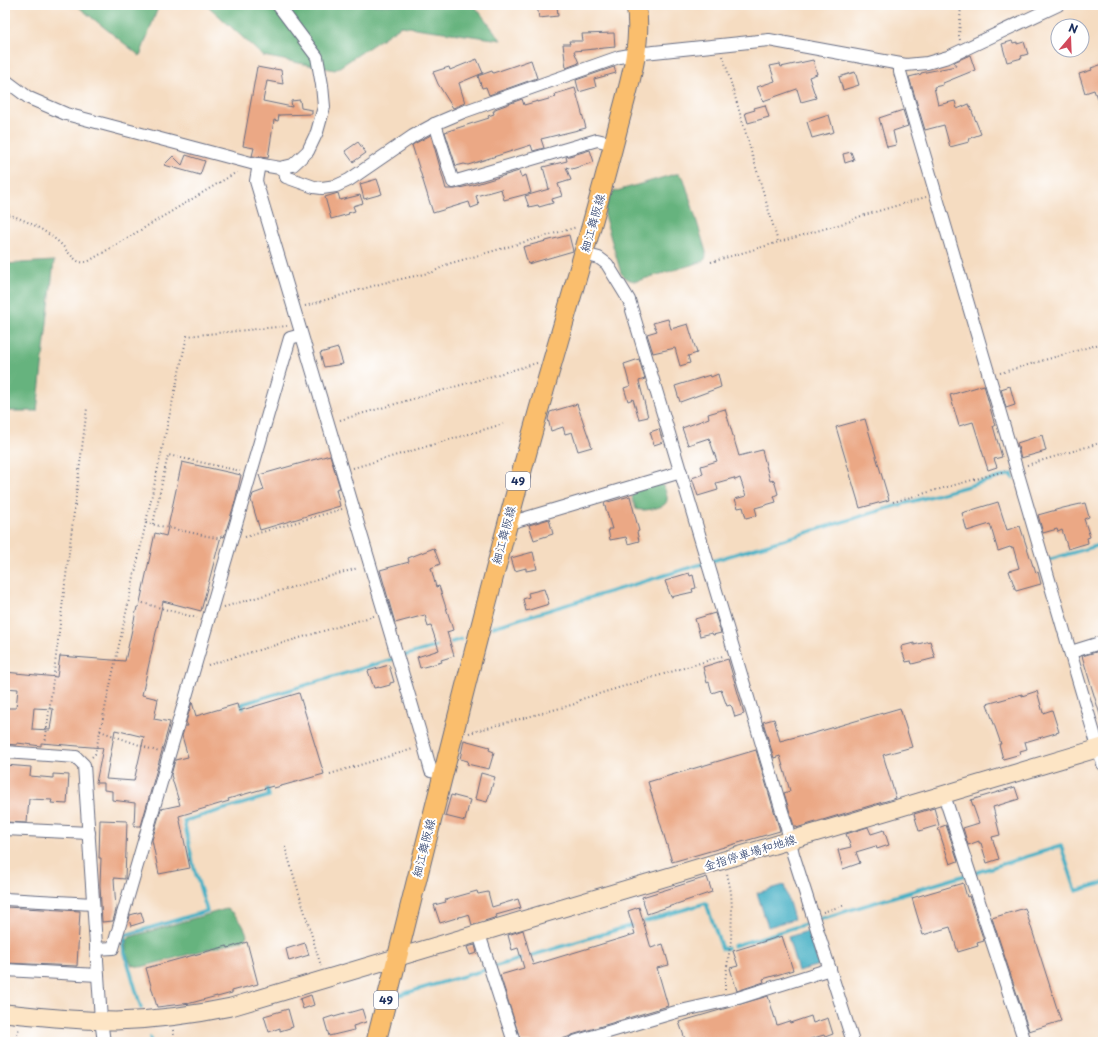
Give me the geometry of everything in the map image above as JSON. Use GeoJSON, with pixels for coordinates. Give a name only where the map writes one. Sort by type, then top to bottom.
{"type":"FeatureCollection","features":[{"type":"Feature","properties":{"kind":"main road","name":"細江舞阪線"},"geometry":{"type":"LineString","coordinates":[[376,1042],[452,733],[508,519],[614,144],[635,54],[638,24],[636,5]]}},
{"type":"Feature","properties":{"kind":"main road","name":"金指停車場和地線"},"geometry":{"type":"LineString","coordinates":[[5,1013],[101,1020],[162,1018],[208,1012],[254,1001],[944,795],[1102,753]]}},
{"type":"Feature","properties":{"kind":"street"},"geometry":{"type":"LineString","coordinates":[[5,80],[29,98],[66,114],[246,162],[280,168],[293,165],[308,150],[317,132],[324,107],[322,85],[316,57],[278,5]]}},
{"type":"Feature","properties":{"kind":"street"},"geometry":{"type":"LineString","coordinates":[[284,167],[286,177],[314,187],[322,188],[336,186],[349,180],[413,136],[434,124],[463,112],[618,57],[769,40],[900,64],[916,65],[938,61],[1058,5]]}},
{"type":"Feature","properties":{"kind":"street"},"geometry":{"type":"LineString","coordinates":[[900,64],[900,72],[989,376],[1102,753]]}},
{"type":"Feature","properties":{"kind":"street"},"geometry":{"type":"LineString","coordinates":[[434,124],[452,182],[597,140],[614,144]]}},
{"type":"Feature","properties":{"kind":"street"},"geometry":{"type":"LineString","coordinates":[[259,164],[256,181],[431,771],[442,773]]}},
{"type":"Feature","properties":{"kind":"street"},"geometry":{"type":"LineString","coordinates":[[584,254],[599,258],[607,264],[629,300],[790,841],[853,1042]]}},
{"type":"Feature","properties":{"kind":"street"},"geometry":{"type":"LineString","coordinates":[[96,949],[113,948],[290,338],[302,334]]}},
{"type":"Feature","properties":{"kind":"street"},"geometry":{"type":"LineString","coordinates":[[508,519],[516,522],[681,472]]}},
{"type":"Feature","properties":{"kind":"street"},"geometry":{"type":"LineString","coordinates":[[1071,652],[1103,642]]}},
{"type":"Feature","properties":{"kind":"street"},"geometry":{"type":"LineString","coordinates":[[5,752],[76,757],[84,765],[101,1020],[104,1042]]}},
{"type":"Feature","properties":{"kind":"street"},"geometry":{"type":"LineString","coordinates":[[944,795],[1025,1042]]}},
{"type":"Feature","properties":{"kind":"street"},"geometry":{"type":"LineString","coordinates":[[5,829],[89,833]]}},
{"type":"Feature","properties":{"kind":"street"},"geometry":{"type":"LineString","coordinates":[[5,899],[93,904]]}},
{"type":"Feature","properties":{"kind":"street"},"geometry":{"type":"LineString","coordinates":[[479,934],[514,1042]]}},
{"type":"Feature","properties":{"kind":"street"},"geometry":{"type":"LineString","coordinates":[[574,1042],[676,1012],[726,1001],[830,969]]}},
{"type":"Feature","properties":{"kind":"street"},"geometry":{"type":"LineString","coordinates":[[5,970],[98,975]]}},
{"type":"Feature","properties":{"kind":"path"},"geometry":{"type":"LineString","coordinates":[[961,5],[959,36],[964,50]]}},
{"type":"Feature","properties":{"kind":"path"},"geometry":{"type":"LineString","coordinates":[[721,45],[778,242]]}},
{"type":"Feature","properties":{"kind":"path"},"geometry":{"type":"LineString","coordinates":[[5,213],[32,224],[47,233],[61,244],[75,259],[84,263],[245,167],[246,162]]}},
{"type":"Feature","properties":{"kind":"path"},"geometry":{"type":"LineString","coordinates":[[711,262],[851,222],[858,217],[936,194]]}},
{"type":"Feature","properties":{"kind":"path"},"geometry":{"type":"LineString","coordinates":[[294,309],[383,283],[433,272],[448,264],[580,225],[591,229]]}},
{"type":"Feature","properties":{"kind":"path"},"geometry":{"type":"LineString","coordinates":[[84,765],[95,754],[187,336],[298,323]]}},
{"type":"Feature","properties":{"kind":"path"},"geometry":{"type":"LineString","coordinates":[[989,376],[1103,343]]}},
{"type":"Feature","properties":{"kind":"path"},"geometry":{"type":"LineString","coordinates":[[328,424],[542,361]]}},
{"type":"Feature","properties":{"kind":"path"},"geometry":{"type":"LineString","coordinates":[[44,755],[87,408]]}},
{"type":"Feature","properties":{"kind":"path"},"geometry":{"type":"LineString","coordinates":[[342,471],[503,424]]}},
{"type":"Feature","properties":{"kind":"path"},"geometry":{"type":"LineString","coordinates":[[893,502],[1103,442]]}},
{"type":"Feature","properties":{"kind":"path"},"geometry":{"type":"LineString","coordinates":[[153,524],[168,455],[251,474]]}},
{"type":"Feature","properties":{"kind":"path"},"geometry":{"type":"LineString","coordinates":[[146,523],[236,540],[352,506]]}},
{"type":"Feature","properties":{"kind":"path"},"geometry":{"type":"LineString","coordinates":[[212,608],[216,609],[370,564]]}},
{"type":"Feature","properties":{"kind":"path"},"geometry":{"type":"LineString","coordinates":[[139,602],[208,621]]}},
{"type":"Feature","properties":{"kind":"path"},"geometry":{"type":"LineString","coordinates":[[195,666],[199,667],[384,613]]}},
{"type":"Feature","properties":{"kind":"path"},"geometry":{"type":"LineString","coordinates":[[452,733],[460,735],[575,704],[582,699],[734,652]]}},
{"type":"Feature","properties":{"kind":"path"},"geometry":{"type":"LineString","coordinates":[[100,731],[169,755]]}},
{"type":"Feature","properties":{"kind":"path"},"geometry":{"type":"LineString","coordinates":[[330,774],[424,746]]}},
{"type":"Feature","properties":{"kind":"path"},"geometry":{"type":"LineString","coordinates":[[284,847],[325,980]]}},
{"type":"Feature","properties":{"kind":"path"},"geometry":{"type":"LineString","coordinates":[[724,861],[733,900],[731,940],[725,981],[726,1001]]}},
{"type":"Feature","properties":{"kind":"path"},"geometry":{"type":"LineString","coordinates":[[813,915],[845,905]]}},
{"type":"Feature","properties":{"kind":"green space"},"geometry":{"type":"Polygon","coordinates":[[[76,5],[159,5],[140,56],[76,5]]]}},
{"type":"Feature","properties":{"kind":"green space"},"geometry":{"type":"Polygon","coordinates":[[[207,5],[474,5],[501,40],[401,26],[335,70],[263,56],[207,5]]]}},
{"type":"Feature","properties":{"kind":"green space"},"geometry":{"type":"Polygon","coordinates":[[[679,174],[684,179],[706,252],[705,258],[701,262],[637,281],[632,281],[621,273],[605,218],[608,200],[613,192],[679,174]]]}},
{"type":"Feature","properties":{"kind":"green space"},"geometry":{"type":"Polygon","coordinates":[[[54,261],[37,411],[5,411],[5,264],[54,261]]]}},
{"type":"Feature","properties":{"kind":"green space"},"geometry":{"type":"Polygon","coordinates":[[[659,483],[665,490],[667,498],[666,503],[652,509],[636,509],[632,498],[634,491],[659,483]]]}},
{"type":"Feature","properties":{"kind":"green space"},"geometry":{"type":"Polygon","coordinates":[[[226,909],[240,920],[245,928],[247,936],[243,940],[141,967],[132,965],[130,962],[127,954],[126,943],[130,937],[226,909]]]}},
{"type":"Feature","properties":{"kind":"water"},"geometry":{"type":"Polygon","coordinates":[[[784,885],[794,919],[768,927],[757,893],[784,885]]]}},
{"type":"Feature","properties":{"kind":"water"},"geometry":{"type":"Polygon","coordinates":[[[808,931],[819,965],[798,971],[788,937],[808,931]]]}},
{"type":"Feature","properties":{"kind":"building"},"geometry":{"type":"Polygon","coordinates":[[[537,5],[557,5],[558,16],[539,18],[537,5]]]}},
{"type":"Feature","properties":{"kind":"building"},"geometry":{"type":"Polygon","coordinates":[[[614,33],[615,47],[574,51],[579,63],[566,68],[563,44],[570,44],[569,41],[583,41],[582,34],[614,33]]]}},
{"type":"Feature","properties":{"kind":"building"},"geometry":{"type":"Polygon","coordinates":[[[1012,41],[1013,43],[1017,42],[1017,44],[1024,42],[1028,54],[1021,56],[1022,58],[1007,62],[1002,44],[1012,41]]]}},
{"type":"Feature","properties":{"kind":"building"},"geometry":{"type":"Polygon","coordinates":[[[970,55],[975,70],[943,83],[943,85],[934,87],[938,105],[955,101],[957,109],[969,104],[981,134],[970,138],[969,142],[950,147],[944,125],[925,130],[909,77],[956,66],[954,62],[970,55]]]}},
{"type":"Feature","properties":{"kind":"building"},"geometry":{"type":"Polygon","coordinates":[[[477,59],[483,73],[459,83],[465,103],[453,108],[438,84],[433,72],[449,67],[450,70],[477,59]]]}},
{"type":"Feature","properties":{"kind":"building"},"geometry":{"type":"Polygon","coordinates":[[[531,60],[537,78],[489,95],[486,87],[482,88],[478,76],[492,71],[493,73],[531,60]]]}},
{"type":"Feature","properties":{"kind":"building"},"geometry":{"type":"Polygon","coordinates":[[[813,60],[817,74],[809,77],[816,98],[801,102],[797,89],[763,101],[757,87],[775,81],[770,66],[780,64],[781,67],[813,60]]]}},
{"type":"Feature","properties":{"kind":"building"},"geometry":{"type":"Polygon","coordinates":[[[1103,64],[1103,110],[1101,110],[1094,90],[1085,93],[1079,74],[1092,70],[1091,68],[1103,64]]]}},
{"type":"Feature","properties":{"kind":"building"},"geometry":{"type":"Polygon","coordinates":[[[257,67],[281,70],[283,84],[267,81],[263,101],[292,107],[291,101],[300,100],[301,108],[312,110],[312,114],[279,115],[278,121],[274,120],[268,158],[252,156],[254,148],[243,146],[257,67]]]}},
{"type":"Feature","properties":{"kind":"building"},"geometry":{"type":"Polygon","coordinates":[[[614,67],[616,73],[594,79],[596,87],[579,92],[576,80],[614,67]]]}},
{"type":"Feature","properties":{"kind":"building"},"geometry":{"type":"Polygon","coordinates":[[[855,72],[859,85],[843,90],[839,77],[855,72]]]}},
{"type":"Feature","properties":{"kind":"building"},"geometry":{"type":"Polygon","coordinates":[[[575,88],[586,128],[541,139],[544,148],[533,151],[531,145],[468,165],[464,164],[456,166],[445,132],[489,118],[488,116],[494,114],[493,111],[495,111],[495,109],[522,99],[524,105],[556,97],[555,94],[575,88]]]}},
{"type":"Feature","properties":{"kind":"building"},"geometry":{"type":"Polygon","coordinates":[[[765,105],[769,117],[748,123],[745,113],[755,110],[754,108],[765,105]]]}},
{"type":"Feature","properties":{"kind":"building"},"geometry":{"type":"Polygon","coordinates":[[[903,110],[908,126],[893,131],[896,145],[887,147],[879,118],[903,110]]]}},
{"type":"Feature","properties":{"kind":"building"},"geometry":{"type":"Polygon","coordinates":[[[829,115],[834,132],[812,138],[807,122],[829,115]]]}},
{"type":"Feature","properties":{"kind":"building"},"geometry":{"type":"Polygon","coordinates":[[[431,135],[446,189],[455,189],[473,185],[519,171],[521,177],[526,175],[531,193],[504,200],[501,189],[476,196],[479,205],[471,208],[469,202],[433,213],[412,145],[431,135]]]}},
{"type":"Feature","properties":{"kind":"building"},"geometry":{"type":"Polygon","coordinates":[[[358,142],[366,153],[353,162],[345,151],[358,142]]]}},
{"type":"Feature","properties":{"kind":"building"},"geometry":{"type":"Polygon","coordinates":[[[590,150],[594,162],[572,169],[566,167],[571,180],[558,184],[562,196],[552,199],[553,203],[539,207],[538,205],[529,207],[525,196],[549,189],[543,167],[567,161],[566,157],[590,150]]]}},
{"type":"Feature","properties":{"kind":"building"},"geometry":{"type":"Polygon","coordinates":[[[851,152],[854,160],[845,163],[843,154],[851,152]]]}},
{"type":"Feature","properties":{"kind":"building"},"geometry":{"type":"Polygon","coordinates":[[[186,155],[205,161],[200,175],[164,165],[173,156],[182,165],[186,155]]]}},
{"type":"Feature","properties":{"kind":"building"},"geometry":{"type":"Polygon","coordinates":[[[377,179],[382,194],[364,199],[360,184],[377,179]]]}},
{"type":"Feature","properties":{"kind":"building"},"geometry":{"type":"Polygon","coordinates":[[[338,193],[340,200],[360,195],[363,203],[353,206],[355,211],[348,213],[349,214],[331,219],[325,197],[338,193]]]}},
{"type":"Feature","properties":{"kind":"building"},"geometry":{"type":"Polygon","coordinates":[[[569,235],[573,251],[528,264],[523,247],[569,235]]]}},
{"type":"Feature","properties":{"kind":"building"},"geometry":{"type":"Polygon","coordinates":[[[668,319],[671,329],[688,324],[697,353],[688,356],[690,363],[680,366],[675,348],[653,353],[647,334],[657,331],[653,323],[668,319]]]}},
{"type":"Feature","properties":{"kind":"building"},"geometry":{"type":"Polygon","coordinates":[[[338,348],[343,364],[324,367],[320,353],[338,348]]]}},
{"type":"Feature","properties":{"kind":"building"},"geometry":{"type":"Polygon","coordinates":[[[639,359],[645,379],[639,381],[648,417],[639,419],[633,399],[628,401],[624,388],[630,386],[624,364],[639,359]]]}},
{"type":"Feature","properties":{"kind":"building"},"geometry":{"type":"Polygon","coordinates":[[[718,374],[721,387],[680,402],[675,386],[718,374]]]}},
{"type":"Feature","properties":{"kind":"building"},"geometry":{"type":"Polygon","coordinates":[[[984,385],[995,426],[993,426],[1002,457],[994,459],[997,467],[988,470],[973,422],[959,426],[950,395],[984,385]]]}},
{"type":"Feature","properties":{"kind":"building"},"geometry":{"type":"Polygon","coordinates":[[[1010,386],[1015,405],[1006,408],[1001,389],[1010,386]]]}},
{"type":"Feature","properties":{"kind":"building"},"geometry":{"type":"Polygon","coordinates":[[[577,404],[592,447],[578,451],[572,432],[565,434],[563,427],[551,431],[548,419],[550,412],[577,404]]]}},
{"type":"Feature","properties":{"kind":"building"},"geometry":{"type":"Polygon","coordinates":[[[725,409],[739,456],[762,450],[770,481],[774,480],[778,494],[774,496],[776,502],[755,508],[757,515],[746,518],[743,507],[738,508],[735,499],[746,496],[740,478],[735,480],[734,478],[716,483],[718,490],[698,496],[692,478],[703,474],[701,466],[717,461],[709,438],[688,445],[682,428],[709,418],[708,414],[725,409]]]}},
{"type":"Feature","properties":{"kind":"building"},"geometry":{"type":"Polygon","coordinates":[[[865,419],[889,500],[860,508],[836,427],[865,419]]]}},
{"type":"Feature","properties":{"kind":"building"},"geometry":{"type":"Polygon","coordinates":[[[659,429],[663,442],[654,445],[650,432],[659,429]]]}},
{"type":"Feature","properties":{"kind":"building"},"geometry":{"type":"Polygon","coordinates":[[[1042,435],[1046,451],[1021,458],[1017,443],[1042,435]]]}},
{"type":"Feature","properties":{"kind":"building"},"geometry":{"type":"Polygon","coordinates":[[[330,455],[340,488],[336,489],[340,506],[260,530],[251,500],[253,494],[264,490],[259,475],[330,455]]]}},
{"type":"Feature","properties":{"kind":"building"},"geometry":{"type":"Polygon","coordinates":[[[182,462],[241,475],[235,502],[224,537],[221,536],[201,611],[163,601],[142,695],[158,699],[154,719],[170,722],[141,826],[134,826],[135,803],[112,800],[112,791],[104,790],[104,783],[96,783],[103,748],[41,743],[41,746],[17,743],[17,745],[5,744],[5,708],[16,708],[18,689],[5,688],[5,672],[57,677],[60,656],[125,661],[137,607],[139,607],[155,533],[166,536],[182,462]],[[34,708],[32,729],[50,730],[53,709],[34,708]],[[115,730],[106,779],[134,781],[144,737],[115,730]]]}},
{"type":"Feature","properties":{"kind":"building"},"geometry":{"type":"Polygon","coordinates":[[[630,496],[639,531],[637,532],[639,541],[628,544],[626,537],[610,540],[608,529],[612,529],[604,503],[630,496]]]}},
{"type":"Feature","properties":{"kind":"building"},"geometry":{"type":"Polygon","coordinates":[[[998,502],[1007,530],[1020,526],[1033,566],[1036,573],[1038,572],[1041,584],[1016,591],[1009,571],[1019,568],[1013,547],[998,551],[990,524],[967,531],[962,513],[998,502]]]}},
{"type":"Feature","properties":{"kind":"building"},"geometry":{"type":"Polygon","coordinates":[[[1085,503],[1089,517],[1084,519],[1090,537],[1087,538],[1088,543],[1068,549],[1062,530],[1058,532],[1057,529],[1043,533],[1038,515],[1085,503]]]}},
{"type":"Feature","properties":{"kind":"building"},"geometry":{"type":"Polygon","coordinates":[[[549,519],[553,534],[534,540],[529,525],[549,519]]]}},
{"type":"Feature","properties":{"kind":"building"},"geometry":{"type":"Polygon","coordinates":[[[434,548],[440,564],[431,568],[436,587],[439,586],[453,630],[447,632],[454,656],[441,660],[442,662],[420,668],[417,657],[439,650],[431,626],[428,627],[425,615],[395,623],[380,570],[409,562],[408,558],[434,548]]]}},
{"type":"Feature","properties":{"kind":"building"},"geometry":{"type":"Polygon","coordinates":[[[533,552],[537,569],[526,571],[526,568],[515,571],[511,558],[533,552]]]}},
{"type":"Feature","properties":{"kind":"building"},"geometry":{"type":"Polygon","coordinates":[[[689,573],[690,576],[693,575],[696,588],[692,589],[693,592],[671,597],[665,581],[689,573]]]}},
{"type":"Feature","properties":{"kind":"building"},"geometry":{"type":"Polygon","coordinates":[[[544,589],[549,604],[526,611],[523,599],[529,597],[528,593],[544,589]]]}},
{"type":"Feature","properties":{"kind":"building"},"geometry":{"type":"Polygon","coordinates":[[[715,613],[721,633],[713,635],[712,633],[700,636],[695,619],[715,613]]]}},
{"type":"Feature","properties":{"kind":"building"},"geometry":{"type":"Polygon","coordinates":[[[930,641],[935,658],[912,664],[911,661],[906,662],[901,648],[902,646],[930,641]]]}},
{"type":"Feature","properties":{"kind":"building"},"geometry":{"type":"Polygon","coordinates":[[[1103,650],[1103,717],[1101,718],[1082,656],[1103,650]]]}},
{"type":"Feature","properties":{"kind":"building"},"geometry":{"type":"Polygon","coordinates":[[[728,659],[744,714],[735,717],[732,707],[730,705],[727,706],[721,690],[712,693],[709,682],[707,683],[703,667],[728,659]]]}},
{"type":"Feature","properties":{"kind":"building"},"geometry":{"type":"Polygon","coordinates":[[[389,665],[394,682],[390,683],[390,685],[374,688],[368,671],[389,665]]]}},
{"type":"Feature","properties":{"kind":"building"},"geometry":{"type":"Polygon","coordinates":[[[1037,691],[1043,713],[1052,710],[1059,732],[1025,742],[1027,749],[1020,751],[1021,754],[1003,759],[999,744],[1001,744],[987,704],[1037,691]]]}},
{"type":"Feature","properties":{"kind":"building"},"geometry":{"type":"Polygon","coordinates":[[[299,693],[324,774],[274,788],[273,786],[228,799],[229,801],[179,816],[190,868],[159,874],[152,840],[161,809],[180,805],[171,775],[175,760],[188,757],[182,736],[185,726],[188,726],[186,722],[192,702],[196,716],[237,704],[239,711],[299,693]]]}},
{"type":"Feature","properties":{"kind":"building"},"geometry":{"type":"Polygon","coordinates":[[[900,708],[912,747],[883,755],[896,798],[796,828],[796,826],[794,826],[784,793],[790,791],[780,756],[774,758],[763,722],[774,719],[780,741],[804,736],[900,708]]]}},
{"type":"Feature","properties":{"kind":"building"},"geometry":{"type":"Polygon","coordinates":[[[464,740],[490,747],[489,750],[494,752],[489,769],[467,764],[468,761],[460,759],[464,740]]]}},
{"type":"Feature","properties":{"kind":"building"},"geometry":{"type":"Polygon","coordinates":[[[756,750],[780,831],[672,862],[648,782],[756,750]]]}},
{"type":"Feature","properties":{"kind":"building"},"geometry":{"type":"Polygon","coordinates":[[[5,765],[31,767],[30,776],[53,778],[53,774],[69,775],[67,804],[51,803],[52,800],[29,799],[27,823],[5,822],[5,765]]]}},
{"type":"Feature","properties":{"kind":"building"},"geometry":{"type":"Polygon","coordinates":[[[481,773],[495,777],[487,802],[475,799],[481,773]]]}},
{"type":"Feature","properties":{"kind":"building"},"geometry":{"type":"Polygon","coordinates":[[[1015,787],[1019,799],[993,807],[1000,835],[992,837],[999,859],[987,863],[981,843],[979,843],[979,841],[968,845],[963,828],[979,823],[971,800],[1015,787]]]}},
{"type":"Feature","properties":{"kind":"building"},"geometry":{"type":"Polygon","coordinates":[[[451,795],[470,800],[465,821],[445,816],[451,795]]]}},
{"type":"Feature","properties":{"kind":"building"},"geometry":{"type":"Polygon","coordinates":[[[934,808],[939,825],[919,831],[914,814],[934,808]]]}},
{"type":"Feature","properties":{"kind":"building"},"geometry":{"type":"Polygon","coordinates":[[[100,820],[127,821],[125,879],[114,878],[116,910],[113,921],[102,922],[100,885],[101,858],[99,858],[100,820]]]}},
{"type":"Feature","properties":{"kind":"building"},"geometry":{"type":"Polygon","coordinates":[[[946,825],[958,861],[950,864],[938,828],[946,825]]]}},
{"type":"Feature","properties":{"kind":"building"},"geometry":{"type":"Polygon","coordinates":[[[868,827],[871,834],[884,830],[889,845],[877,849],[876,846],[856,852],[860,863],[843,869],[838,850],[851,847],[846,834],[868,827]]]}},
{"type":"Feature","properties":{"kind":"building"},"geometry":{"type":"Polygon","coordinates":[[[707,877],[712,892],[647,914],[642,897],[707,877]]]}},
{"type":"Feature","properties":{"kind":"building"},"geometry":{"type":"Polygon","coordinates":[[[963,883],[967,897],[969,896],[984,941],[977,943],[978,946],[958,952],[950,927],[923,935],[912,898],[963,883]]]}},
{"type":"Feature","properties":{"kind":"building"},"geometry":{"type":"Polygon","coordinates":[[[477,891],[478,894],[488,892],[492,907],[518,899],[521,908],[496,915],[497,917],[472,925],[469,914],[440,923],[434,905],[446,902],[445,900],[477,891]]]}},
{"type":"Feature","properties":{"kind":"building"},"geometry":{"type":"Polygon","coordinates":[[[5,907],[80,911],[77,966],[5,963],[5,907]]]}},
{"type":"Feature","properties":{"kind":"building"},"geometry":{"type":"Polygon","coordinates":[[[639,907],[651,948],[663,944],[669,965],[657,968],[668,1006],[552,1042],[521,1042],[500,975],[524,968],[518,948],[512,950],[508,935],[523,930],[533,965],[635,934],[628,911],[639,907]]]}},
{"type":"Feature","properties":{"kind":"building"},"geometry":{"type":"Polygon","coordinates":[[[1025,908],[1061,1021],[1029,1031],[992,918],[1025,908]]]}},
{"type":"Feature","properties":{"kind":"building"},"geometry":{"type":"Polygon","coordinates":[[[141,912],[144,922],[131,926],[129,920],[130,915],[141,912]]]}},
{"type":"Feature","properties":{"kind":"building"},"geometry":{"type":"Polygon","coordinates":[[[782,936],[793,970],[763,979],[764,982],[737,991],[730,968],[738,966],[733,951],[782,936]]]}},
{"type":"Feature","properties":{"kind":"building"},"geometry":{"type":"Polygon","coordinates":[[[247,942],[258,984],[232,991],[232,993],[191,1003],[157,1007],[146,968],[247,942]]]}},
{"type":"Feature","properties":{"kind":"building"},"geometry":{"type":"Polygon","coordinates":[[[305,943],[309,955],[289,961],[286,949],[305,943]]]}},
{"type":"Feature","properties":{"kind":"building"},"geometry":{"type":"Polygon","coordinates":[[[475,945],[477,953],[470,955],[467,947],[475,945]]]}},
{"type":"Feature","properties":{"kind":"building"},"geometry":{"type":"Polygon","coordinates":[[[311,995],[314,1005],[303,1009],[300,999],[311,995]]]}},
{"type":"Feature","properties":{"kind":"building"},"geometry":{"type":"Polygon","coordinates":[[[768,996],[777,1025],[789,1021],[790,1023],[811,1016],[813,1023],[828,1018],[833,1034],[800,1042],[686,1042],[679,1022],[768,996]]]}},
{"type":"Feature","properties":{"kind":"building"},"geometry":{"type":"Polygon","coordinates":[[[288,1009],[293,1027],[280,1031],[280,1028],[269,1032],[264,1016],[288,1009]]]}},
{"type":"Feature","properties":{"kind":"building"},"geometry":{"type":"Polygon","coordinates":[[[362,1009],[366,1022],[353,1026],[354,1030],[329,1036],[324,1019],[362,1009]]]}},
{"type":"Feature","properties":{"kind":"waterway"},"geometry":{"type":"LineString","coordinates":[[712,561],[892,507],[1012,474],[1013,478]]}},
{"type":"Feature","properties":{"kind":"waterway"},"geometry":{"type":"LineString","coordinates":[[1048,560],[1103,544]]}},
{"type":"Feature","properties":{"kind":"waterway"},"geometry":{"type":"LineString","coordinates":[[493,627],[702,564]]}},
{"type":"Feature","properties":{"kind":"waterway"},"geometry":{"type":"LineString","coordinates":[[403,656],[462,639]]}},
{"type":"Feature","properties":{"kind":"waterway"},"geometry":{"type":"LineString","coordinates":[[245,713],[242,704],[393,659]]}},
{"type":"Feature","properties":{"kind":"waterway"},"geometry":{"type":"LineString","coordinates":[[141,1008],[123,946],[126,935],[207,911],[194,868],[184,821],[269,796],[266,784]]}},
{"type":"Feature","properties":{"kind":"waterway"},"geometry":{"type":"LineString","coordinates":[[974,873],[1061,846],[1076,891],[1103,883]]}},
{"type":"Feature","properties":{"kind":"waterway"},"geometry":{"type":"LineString","coordinates":[[820,919],[966,875]]}},
{"type":"Feature","properties":{"kind":"waterway"},"geometry":{"type":"LineString","coordinates":[[493,967],[706,903],[722,949],[727,948]]}},
{"type":"Feature","properties":{"kind":"waterway"},"geometry":{"type":"LineString","coordinates":[[733,946],[809,923]]}},
{"type":"Feature","properties":{"kind":"waterway"},"geometry":{"type":"LineString","coordinates":[[399,995],[488,969]]}},
{"type":"Feature","properties":{"kind":"waterway"},"geometry":{"type":"LineString","coordinates":[[150,1038],[151,1042]]}}]}
